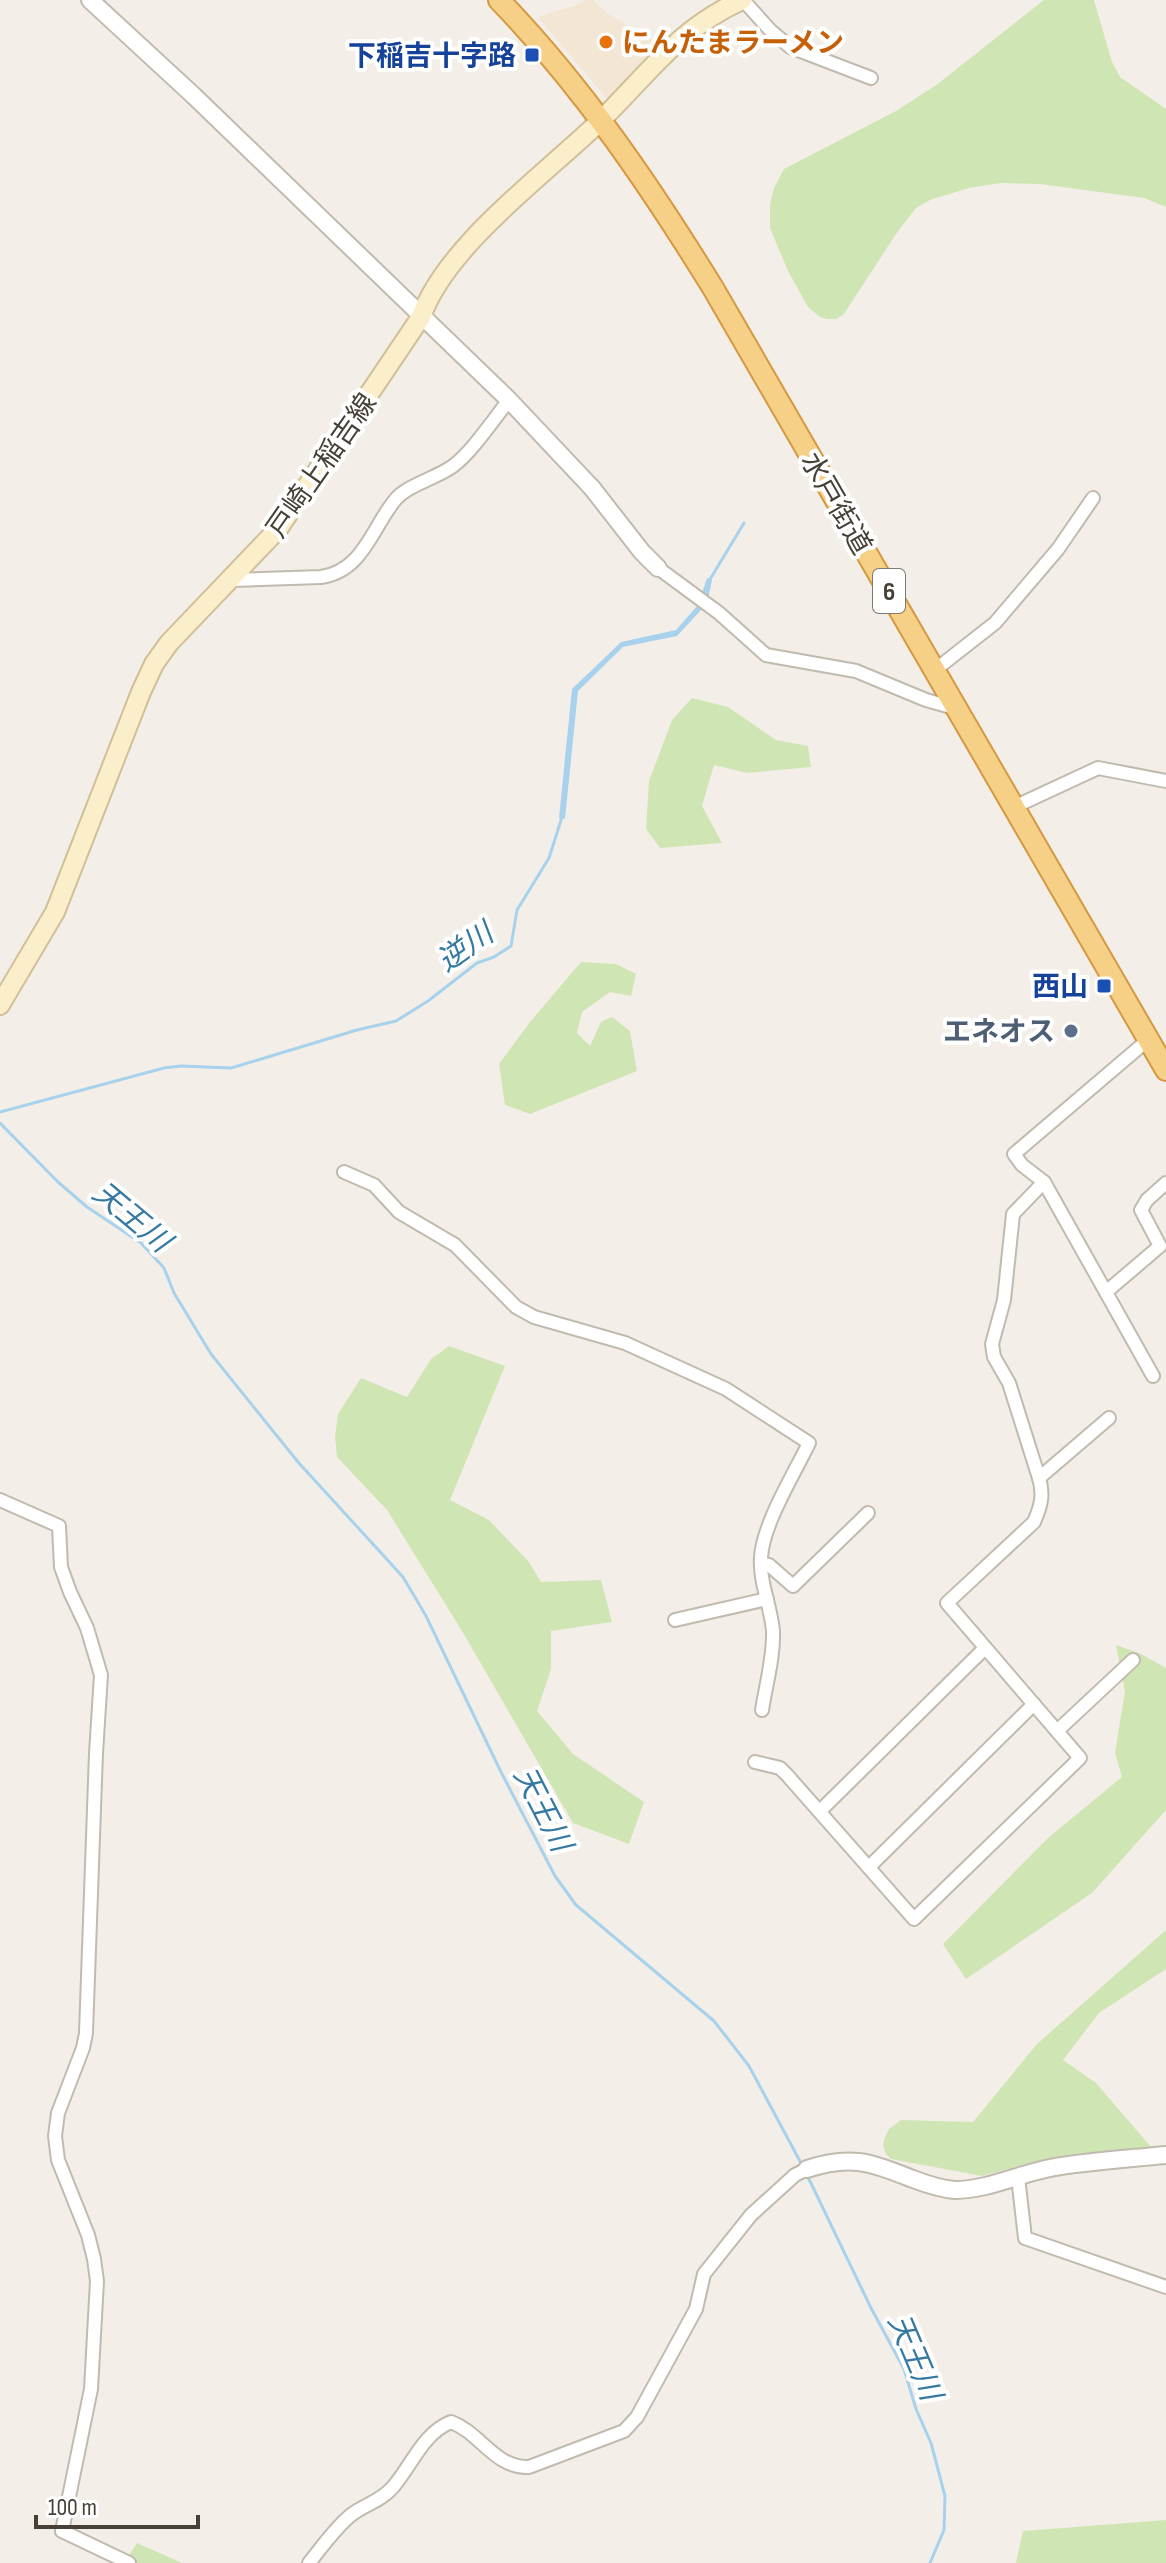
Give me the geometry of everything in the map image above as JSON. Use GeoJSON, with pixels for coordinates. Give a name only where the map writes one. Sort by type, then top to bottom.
{"type":"FeatureCollection","features":[{"type":"Feature","properties":{"kind":"highway","name":"水戸街道"},"geometry":{"type":"LineString","coordinates":[[499,0],[552,58],[663,207],[713,288],[1166,1070]]}},
{"type":"Feature","properties":{"kind":"main road","name":"戸崎上稲吉線"},"geometry":{"type":"LineString","coordinates":[[0,1005],[55,912],[154,664],[185,624],[267,543],[294,508],[421,317],[440,278],[484,228],[601,120],[674,43],[697,25],[743,0]]}},
{"type":"Feature","properties":{"kind":"street"},"geometry":{"type":"LineString","coordinates":[[90,0],[509,400],[592,488],[658,568],[766,655],[856,671],[926,700],[958,709]]}},
{"type":"Feature","properties":{"kind":"street"},"geometry":{"type":"LineString","coordinates":[[743,0],[790,47],[871,78]]}},
{"type":"Feature","properties":{"kind":"street"},"geometry":{"type":"LineString","coordinates":[[230,580],[329,576],[350,565],[368,544],[395,500],[405,491],[456,464],[509,400]]}},
{"type":"Feature","properties":{"kind":"street"},"geometry":{"type":"LineString","coordinates":[[935,670],[995,623],[1058,549],[1093,498]]}},
{"type":"Feature","properties":{"kind":"street"},"geometry":{"type":"LineString","coordinates":[[1014,807],[1098,768],[1165,783]]}},
{"type":"Feature","properties":{"kind":"street"},"geometry":{"type":"LineString","coordinates":[[1149,1039],[1014,1154],[1022,1165],[1044,1182],[1153,1376]]}},
{"type":"Feature","properties":{"kind":"street"},"geometry":{"type":"LineString","coordinates":[[344,1172],[374,1185],[399,1212],[455,1245],[516,1307],[534,1317],[625,1343],[726,1389],[809,1443],[763,1544],[761,1563],[773,1627],[773,1649],[762,1710]]}},
{"type":"Feature","properties":{"kind":"street"},"geometry":{"type":"LineString","coordinates":[[755,1762],[780,1768],[914,1919],[1080,1758],[947,1603],[1034,1522],[1042,1505],[1039,1478],[1009,1383],[994,1357],[992,1344],[1004,1300],[1013,1214],[1044,1182]]}},
{"type":"Feature","properties":{"kind":"street"},"geometry":{"type":"LineString","coordinates":[[1106,1292],[1160,1246],[1141,1210],[1166,1183]]}},
{"type":"Feature","properties":{"kind":"street"},"geometry":{"type":"LineString","coordinates":[[1039,1478],[1109,1418]]}},
{"type":"Feature","properties":{"kind":"street"},"geometry":{"type":"LineString","coordinates":[[0,1500],[59,1526],[61,1567],[100,1667],[86,2033],[58,2113],[55,2136],[58,2160],[88,2235],[94,2259],[96,2323],[91,2389],[62,2531],[129,2563]]}},
{"type":"Feature","properties":{"kind":"street"},"geometry":{"type":"LineString","coordinates":[[761,1563],[769,1565],[793,1586],[868,1513]]}},
{"type":"Feature","properties":{"kind":"street"},"geometry":{"type":"LineString","coordinates":[[675,1620],[767,1599]]}},
{"type":"Feature","properties":{"kind":"street"},"geometry":{"type":"LineString","coordinates":[[820,1811],[985,1648]]}},
{"type":"Feature","properties":{"kind":"street"},"geometry":{"type":"LineString","coordinates":[[1057,1731],[1133,1660]]}},
{"type":"Feature","properties":{"kind":"street"},"geometry":{"type":"LineString","coordinates":[[869,1867],[1034,1704]]}},
{"type":"Feature","properties":{"kind":"street"},"geometry":{"type":"LineString","coordinates":[[309,2563],[352,2514],[373,2504],[391,2489],[440,2426],[451,2422],[461,2426],[499,2459],[517,2467],[529,2467],[624,2431],[649,2398],[696,2309],[704,2274],[751,2215],[801,2172],[841,2160],[855,2160],[954,2190],[1081,2163],[1166,2155]]}},
{"type":"Feature","properties":{"kind":"street"},"geometry":{"type":"LineString","coordinates":[[1018,2177],[1025,2238],[1166,2287]]}},
{"type":"Feature","properties":{"kind":"shaded area"},"geometry":{"type":"Polygon","coordinates":[[[584,0],[593,0],[607,13],[664,47],[608,100],[538,17],[584,0]]]}},
{"type":"Feature","properties":{"kind":"green space"},"geometry":{"type":"Polygon","coordinates":[[[1044,0],[1094,0],[1112,62],[1120,77],[1166,109],[1166,207],[1144,198],[1040,184],[1001,183],[969,188],[930,200],[916,208],[896,234],[844,314],[836,319],[820,317],[808,307],[788,271],[770,228],[770,204],[784,169],[896,111],[935,86],[1044,0]]]}},
{"type":"Feature","properties":{"kind":"green space"},"geometry":{"type":"Polygon","coordinates":[[[692,698],[728,707],[776,740],[808,746],[811,767],[747,773],[714,765],[702,806],[722,843],[660,848],[646,829],[649,781],[672,720],[692,698]]]}},
{"type":"Feature","properties":{"kind":"green space"},"geometry":{"type":"Polygon","coordinates":[[[581,962],[616,964],[636,974],[631,996],[610,992],[582,1012],[577,1033],[590,1046],[601,1022],[612,1017],[630,1031],[637,1071],[530,1114],[505,1105],[499,1064],[581,962]]]}},
{"type":"Feature","properties":{"kind":"green space"},"geometry":{"type":"Polygon","coordinates":[[[449,1346],[505,1366],[450,1500],[489,1520],[529,1562],[541,1582],[601,1580],[612,1622],[551,1631],[551,1669],[537,1711],[573,1754],[644,1802],[629,1844],[573,1823],[462,1631],[387,1510],[337,1457],[335,1437],[338,1414],[361,1378],[407,1397],[431,1359],[449,1346]]]}},
{"type":"Feature","properties":{"kind":"green space"},"geometry":{"type":"Polygon","coordinates":[[[1116,1645],[1166,1668],[1166,1810],[1092,1893],[966,1979],[943,1944],[1048,1838],[1122,1777],[1115,1753],[1125,1691],[1116,1645]]]}},
{"type":"Feature","properties":{"kind":"green space"},"geometry":{"type":"Polygon","coordinates":[[[1166,1930],[1166,1969],[1099,2013],[1063,2060],[1096,2083],[1151,2147],[1045,2159],[982,2176],[891,2159],[886,2154],[884,2140],[889,2129],[901,2120],[973,2122],[1037,2044],[1166,1930]]]}},
{"type":"Feature","properties":{"kind":"green space"},"geometry":{"type":"Polygon","coordinates":[[[1166,2520],[1166,2563],[1016,2563],[1023,2531],[1166,2520]]]}},
{"type":"Feature","properties":{"kind":"green space"},"geometry":{"type":"Polygon","coordinates":[[[137,2543],[182,2563],[124,2563],[137,2543]]]}},
{"type":"Feature","properties":{"kind":"water"},"geometry":{"type":"Polygon","coordinates":[[[707,578],[712,580],[702,609],[677,636],[623,647],[578,691],[565,819],[559,818],[572,689],[621,642],[676,630],[698,605],[707,578]]]}},
{"type":"Feature","properties":{"kind":"waterway","name":"逆川"},"geometry":{"type":"LineString","coordinates":[[709,581],[744,523]]}},
{"type":"Feature","properties":{"kind":"waterway","name":"逆川"},"geometry":{"type":"LineString","coordinates":[[0,1112],[164,1068],[231,1068],[396,1021],[477,963],[511,946],[517,910],[549,858],[562,817]]}},
{"type":"Feature","properties":{"kind":"waterway","name":"天王川"},"geometry":{"type":"LineString","coordinates":[[0,1123],[58,1182],[87,1207],[141,1243],[164,1268],[174,1293],[211,1354],[298,1462],[403,1577],[426,1616],[555,1876],[576,1905],[714,2021],[749,2066],[802,2165]]}},
{"type":"Feature","properties":{"kind":"waterway","name":"天王川"},"geometry":{"type":"LineString","coordinates":[[807,2175],[904,2369],[916,2409],[931,2443],[945,2496],[944,2530],[930,2563]]}},
{"type":"Feature","properties":{"kind":"place","name":"にんたまラーメン"},"geometry":{"type":"Point","coordinates":[606,42]}},
{"type":"Feature","properties":{"kind":"place","name":"下稲吉十字路"},"geometry":{"type":"Point","coordinates":[532,55]}},
{"type":"Feature","properties":{"kind":"place","name":"西山"},"geometry":{"type":"Point","coordinates":[1104,986]}},
{"type":"Feature","properties":{"kind":"place","name":"エネオス"},"geometry":{"type":"Point","coordinates":[1071,1031]}}]}
